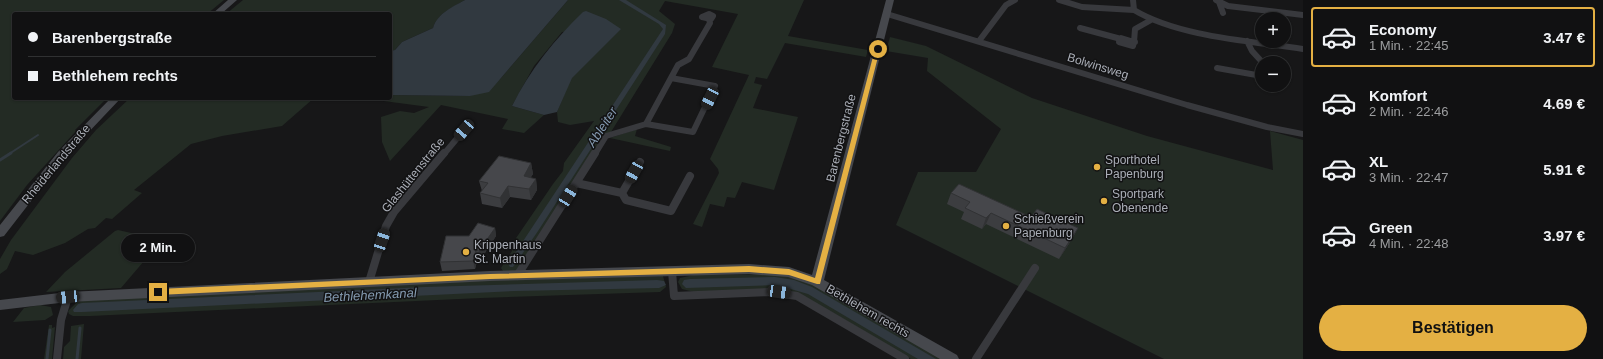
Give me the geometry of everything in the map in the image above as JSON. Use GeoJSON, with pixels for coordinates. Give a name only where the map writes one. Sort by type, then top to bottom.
{"type":"FeatureCollection","features":[{"type":"Feature","properties":{"kind":"street"},"geometry":{"type":"LineString","coordinates":[[218,12],[233,0]]}},
{"type":"Feature","properties":{"kind":"street","name":"Barenbergstraße"},"geometry":{"type":"LineString","coordinates":[[817,282],[890,0]]}},
{"type":"Feature","properties":{"kind":"street"},"geometry":{"type":"LineString","coordinates":[[979,42],[1006,5],[1015,0]]}},
{"type":"Feature","properties":{"kind":"street"},"geometry":{"type":"LineString","coordinates":[[1058,0],[1082,7],[1134,10],[1151,20],[1184,30],[1303,49]]}},
{"type":"Feature","properties":{"kind":"street"},"geometry":{"type":"LineString","coordinates":[[1132,0],[1134,10]]}},
{"type":"Feature","properties":{"kind":"street"},"geometry":{"type":"LineString","coordinates":[[1218,1],[1223,13]]}},
{"type":"Feature","properties":{"kind":"street"},"geometry":{"type":"LineString","coordinates":[[1218,1],[1235,7],[1303,15]]}},
{"type":"Feature","properties":{"kind":"street","name":"Bolwinsweg"},"geometry":{"type":"LineString","coordinates":[[887,14],[1266,127],[1303,134]]}},
{"type":"Feature","properties":{"kind":"street"},"geometry":{"type":"LineString","coordinates":[[646,124],[678,65],[689,59],[710,23],[709,19]]}},
{"type":"Feature","properties":{"kind":"street"},"geometry":{"type":"LineString","coordinates":[[1080,28],[1121,39],[1119,42],[1133,46],[1135,42],[1135,29],[1151,20]]}},
{"type":"Feature","properties":{"kind":"street"},"geometry":{"type":"LineString","coordinates":[[1247,40],[1257,56]]}},
{"type":"Feature","properties":{"kind":"street"},"geometry":{"type":"LineString","coordinates":[[1217,68],[1255,75]]}},
{"type":"Feature","properties":{"kind":"street"},"geometry":{"type":"LineString","coordinates":[[517,276],[606,136],[646,124],[693,132],[715,86],[671,78]]}},
{"type":"Feature","properties":{"kind":"street","name":"Rheiderlandstraße"},"geometry":{"type":"LineString","coordinates":[[0,233],[62,154],[114,100]]}},
{"type":"Feature","properties":{"kind":"street","name":"Glashüttenstraße"},"geometry":{"type":"LineString","coordinates":[[369,282],[386,226],[394,212],[464,130]]}},
{"type":"Feature","properties":{"kind":"street"},"geometry":{"type":"LineString","coordinates":[[622,193],[640,162]]}},
{"type":"Feature","properties":{"kind":"street"},"geometry":{"type":"LineString","coordinates":[[576,183],[622,193],[626,200],[671,211],[690,176]]}},
{"type":"Feature","properties":{"kind":"street"},"geometry":{"type":"LineString","coordinates":[[976,359],[1035,268]]}},
{"type":"Feature","properties":{"kind":"street","name":"Bethlehem rechts"},"geometry":{"type":"LineString","coordinates":[[0,302],[68,297],[369,282],[672,271],[749,269],[773,270],[789,272],[817,282],[952,359]]}},
{"type":"Feature","properties":{"kind":"street"},"geometry":{"type":"LineString","coordinates":[[672,271],[674,296],[770,292],[797,296],[815,305],[905,359]]}},
{"type":"Feature","properties":{"kind":"street"},"geometry":{"type":"LineString","coordinates":[[57,359],[60,320],[68,297]]}},
{"type":"Feature","properties":{"kind":"street","name":"Bethlehem rechts"},"geometry":{"type":"LineString","coordinates":[[0,306],[14,302]]}},
{"type":"Feature","properties":{"kind":"shaded area"},"geometry":{"type":"Polygon","coordinates":[[[0,0],[224,0],[209,12],[12,12],[12,100],[105,100],[75,130],[76,131],[27,185],[0,221],[0,0]]]}},
{"type":"Feature","properties":{"kind":"shaded area"},"geometry":{"type":"Polygon","coordinates":[[[243,0],[465,0],[442,15],[435,23],[433,28],[402,42],[395,50],[392,51],[392,12],[228,12],[243,0]]]}},
{"type":"Feature","properties":{"kind":"shaded area"},"geometry":{"type":"Polygon","coordinates":[[[568,0],[804,0],[788,36],[868,50],[866,57],[785,43],[767,79],[756,77],[754,83],[762,85],[753,108],[798,117],[774,190],[742,182],[735,198],[727,197],[724,207],[710,204],[702,227],[693,224],[719,173],[718,169],[710,159],[749,75],[712,67],[738,14],[665,1],[659,11],[675,24],[672,33],[611,132],[518,271],[503,271],[501,268],[512,251],[512,244],[563,171],[564,163],[594,121],[570,125],[558,122],[557,112],[571,78],[620,29],[562,32],[534,66],[512,106],[544,115],[524,133],[502,129],[508,119],[441,105],[390,161],[382,142],[381,117],[400,111],[414,113],[429,107],[376,100],[392,100],[392,95],[470,96],[500,79],[568,0]]]}},
{"type":"Feature","properties":{"kind":"shaded area","name":"Sportpark Obenende"},"geometry":{"type":"Polygon","coordinates":[[[890,37],[926,46],[1032,98],[1147,136],[1273,170],[1270,131],[1303,140],[1303,359],[1164,359],[896,225],[918,172],[976,172],[1001,129],[927,71],[928,58],[886,51],[890,37]]]}},
{"type":"Feature","properties":{"kind":"shaded area"},"geometry":{"type":"Polygon","coordinates":[[[128,100],[312,100],[282,126],[222,136],[191,144],[134,190],[142,193],[112,219],[106,218],[95,228],[88,229],[65,243],[33,255],[15,251],[7,269],[0,274],[0,259],[11,240],[72,158],[96,130],[128,100]]]}},
{"type":"Feature","properties":{"kind":"shaded area"},"geometry":{"type":"Polygon","coordinates":[[[637,129],[635,136],[671,147],[670,151],[610,138],[637,129]]]}},
{"type":"Feature","properties":{"kind":"shaded area"},"geometry":{"type":"Polygon","coordinates":[[[118,230],[162,240],[121,288],[46,292],[65,272],[118,230]]]}},
{"type":"Feature","properties":{"kind":"shaded area"},"geometry":{"type":"Polygon","coordinates":[[[774,274],[808,281],[945,359],[911,359],[835,314],[791,292],[694,292],[682,289],[678,282],[680,278],[694,275],[774,274]]]}},
{"type":"Feature","properties":{"kind":"shaded area"},"geometry":{"type":"Polygon","coordinates":[[[663,276],[666,287],[660,292],[481,298],[90,316],[73,316],[69,314],[68,311],[78,301],[394,283],[663,276]]]}},
{"type":"Feature","properties":{"kind":"shaded area"},"geometry":{"type":"Polygon","coordinates":[[[40,305],[51,307],[53,315],[45,320],[13,322],[24,308],[40,305]]]}},
{"type":"Feature","properties":{"kind":"shaded area"},"geometry":{"type":"Polygon","coordinates":[[[84,324],[81,359],[63,359],[64,347],[70,341],[71,326],[84,324]]]}},
{"type":"Feature","properties":{"kind":"shaded area"},"geometry":{"type":"Polygon","coordinates":[[[49,325],[52,325],[52,328],[55,327],[52,359],[44,359],[49,325]]]}},
{"type":"Feature","properties":{"kind":"water"},"geometry":{"type":"Polygon","coordinates":[[[465,0],[568,0],[489,92],[470,96],[392,95],[392,51],[395,50],[402,42],[433,28],[441,15],[465,0]]]}},
{"type":"Feature","properties":{"kind":"water","name":"Ableiter"},"geometry":{"type":"Polygon","coordinates":[[[619,0],[626,0],[666,25],[665,34],[538,231],[513,267],[510,267],[508,264],[663,29],[659,24],[619,0]]]}},
{"type":"Feature","properties":{"kind":"water"},"geometry":{"type":"Polygon","coordinates":[[[586,11],[606,19],[621,29],[572,78],[557,112],[544,115],[512,106],[543,56],[572,23],[586,11]]]}},
{"type":"Feature","properties":{"kind":"water"},"geometry":{"type":"Polygon","coordinates":[[[775,277],[794,280],[812,287],[936,359],[918,359],[808,294],[777,285],[686,288],[682,284],[684,280],[690,279],[775,277]]]}},
{"type":"Feature","properties":{"kind":"water","name":"Bethlehemkanal"},"geometry":{"type":"Polygon","coordinates":[[[664,281],[666,285],[659,288],[515,291],[82,312],[74,312],[73,310],[78,304],[82,303],[425,287],[664,281]]]}},
{"type":"Feature","properties":{"kind":"building"},"geometry":{"type":"Polygon","coordinates":[[[499,156],[531,163],[524,176],[536,179],[529,189],[508,186],[500,198],[480,193],[488,183],[479,181],[499,156]]]}},
{"type":"Feature","properties":{"kind":"building"},"geometry":{"type":"Polygon","coordinates":[[[959,184],[1031,217],[1037,209],[1078,228],[1065,248],[991,213],[986,218],[965,208],[970,202],[951,193],[959,184]]]}},
{"type":"Feature","properties":{"kind":"building"},"geometry":{"type":"Polygon","coordinates":[[[478,223],[495,228],[479,251],[476,250],[473,261],[440,262],[446,236],[469,236],[478,223]]]}},
{"type":"Feature","properties":{"kind":"waterway"},"geometry":{"type":"LineString","coordinates":[[9,154],[38,135]]}},
{"type":"Feature","properties":{"kind":"waterway"},"geometry":{"type":"LineString","coordinates":[[0,160],[11,153]]}},
{"type":"Feature","properties":{"kind":"waterway"},"geometry":{"type":"LineString","coordinates":[[77,359],[80,328]]}},
{"type":"Feature","properties":{"kind":"waterway"},"geometry":{"type":"LineString","coordinates":[[47,359],[50,330]]}},
{"type":"Feature","properties":{"kind":"place","name":"Sporthotel Papenburg"},"geometry":{"type":"Point","coordinates":[1097,167]}},
{"type":"Feature","properties":{"kind":"place","name":"Sportpark Obenende"},"geometry":{"type":"Point","coordinates":[1104,201]}},
{"type":"Feature","properties":{"kind":"place","name":"Schießverein Papenburg"},"geometry":{"type":"Point","coordinates":[1006,226]}},
{"type":"Feature","properties":{"kind":"place","name":"Krippenhaus St. Martin"},"geometry":{"type":"Point","coordinates":[466,252]}},
{"type":"Feature","properties":{"kind":"route"},"geometry":{"type":"LineString","coordinates":[[158,292],[490,276],[749,269],[789,272],[817,282],[878,49]]}}]}
